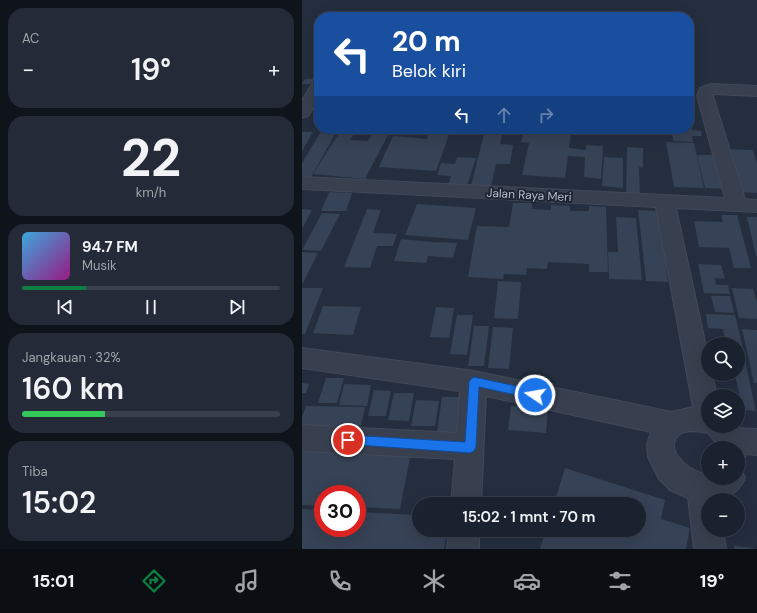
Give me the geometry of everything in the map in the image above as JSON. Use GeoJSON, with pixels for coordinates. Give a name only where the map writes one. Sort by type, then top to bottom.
{"type":"FeatureCollection","features":[{"type":"Feature","properties":{"kind":"street"},"geometry":{"type":"LineString","coordinates":[[737,205],[705,96],[706,92],[711,89],[757,91]]}},
{"type":"Feature","properties":{"kind":"street"},"geometry":{"type":"LineString","coordinates":[[302,113],[314,94]]}},
{"type":"Feature","properties":{"kind":"street","name":"Jalan Raya Meri"},"geometry":{"type":"LineString","coordinates":[[302,183],[757,206]]}},
{"type":"Feature","properties":{"kind":"street"},"geometry":{"type":"LineString","coordinates":[[666,202],[702,389]]}},
{"type":"Feature","properties":{"kind":"street"},"geometry":{"type":"LineString","coordinates":[[302,358],[474,382],[672,424]]}},
{"type":"Feature","properties":{"kind":"street"},"geometry":{"type":"LineString","coordinates":[[466,497],[474,382]]}},
{"type":"Feature","properties":{"kind":"street"},"geometry":{"type":"LineString","coordinates":[[701,419],[689,418],[672,424],[664,432],[661,442],[661,455],[676,478],[688,485],[702,488],[715,488],[720,485]]}},
{"type":"Feature","properties":{"kind":"street"},"geometry":{"type":"LineString","coordinates":[[302,438],[470,447]]}},
{"type":"Feature","properties":{"kind":"street"},"geometry":{"type":"LineString","coordinates":[[702,488],[710,549]]}},
{"type":"Feature","properties":{"kind":"street"},"geometry":{"type":"LineString","coordinates":[[463,549],[464,537]]}},
{"type":"Feature","properties":{"kind":"building"},"geometry":{"type":"Polygon","coordinates":[[[305,79],[314,79],[314,84],[302,84],[305,79]]]}},
{"type":"Feature","properties":{"kind":"building"},"geometry":{"type":"Polygon","coordinates":[[[694,130],[701,131],[702,136],[692,136],[693,142],[673,141],[672,134],[694,134],[694,130]]]}},
{"type":"Feature","properties":{"kind":"building"},"geometry":{"type":"Polygon","coordinates":[[[302,132],[313,132],[302,151],[302,132]]]}},
{"type":"Feature","properties":{"kind":"building"},"geometry":{"type":"Polygon","coordinates":[[[320,134],[335,134],[311,177],[302,176],[302,163],[320,134]]]}},
{"type":"Feature","properties":{"kind":"building"},"geometry":{"type":"Polygon","coordinates":[[[338,134],[354,134],[350,140],[368,141],[372,134],[388,134],[365,179],[313,174],[338,134]]]}},
{"type":"Feature","properties":{"kind":"building"},"geometry":{"type":"Polygon","coordinates":[[[428,134],[449,134],[436,171],[379,167],[393,136],[427,139],[428,134]]]}},
{"type":"Feature","properties":{"kind":"building"},"geometry":{"type":"Polygon","coordinates":[[[484,134],[502,135],[500,144],[513,145],[510,164],[496,164],[491,187],[471,186],[484,134]]]}},
{"type":"Feature","properties":{"kind":"building"},"geometry":{"type":"Polygon","coordinates":[[[523,134],[571,134],[569,148],[586,150],[586,145],[603,146],[601,179],[584,177],[585,157],[568,156],[565,178],[522,175],[529,143],[521,142],[523,134]]]}},
{"type":"Feature","properties":{"kind":"building"},"geometry":{"type":"Polygon","coordinates":[[[666,142],[694,143],[704,188],[674,187],[666,142]]]}},
{"type":"Feature","properties":{"kind":"building"},"geometry":{"type":"Polygon","coordinates":[[[627,147],[643,148],[643,168],[639,167],[640,195],[626,193],[627,147]]]}},
{"type":"Feature","properties":{"kind":"building"},"geometry":{"type":"Polygon","coordinates":[[[726,149],[753,150],[757,163],[757,193],[738,192],[726,149]]]}},
{"type":"Feature","properties":{"kind":"building"},"geometry":{"type":"Polygon","coordinates":[[[697,155],[720,155],[730,189],[705,188],[697,155]]]}},
{"type":"Feature","properties":{"kind":"building"},"geometry":{"type":"Polygon","coordinates":[[[457,157],[476,158],[467,186],[448,185],[451,176],[437,175],[441,163],[455,164],[457,157]]]}},
{"type":"Feature","properties":{"kind":"building"},"geometry":{"type":"Polygon","coordinates":[[[604,157],[623,158],[623,188],[602,186],[604,157]]]}},
{"type":"Feature","properties":{"kind":"building"},"geometry":{"type":"Polygon","coordinates":[[[329,192],[352,193],[346,211],[321,211],[329,192]]]}},
{"type":"Feature","properties":{"kind":"building"},"geometry":{"type":"Polygon","coordinates":[[[513,203],[532,203],[532,209],[551,210],[551,205],[570,206],[570,211],[589,211],[589,206],[606,207],[608,272],[589,272],[589,264],[548,262],[547,269],[527,268],[526,275],[504,274],[503,279],[468,277],[477,226],[509,227],[513,203]]]}},
{"type":"Feature","properties":{"kind":"building"},"geometry":{"type":"Polygon","coordinates":[[[417,204],[476,208],[468,240],[405,235],[417,204]]]}},
{"type":"Feature","properties":{"kind":"building"},"geometry":{"type":"Polygon","coordinates":[[[302,209],[312,210],[302,229],[302,209]]]}},
{"type":"Feature","properties":{"kind":"building"},"geometry":{"type":"Polygon","coordinates":[[[367,209],[381,210],[373,233],[397,234],[393,246],[377,246],[370,268],[344,267],[367,209]]]}},
{"type":"Feature","properties":{"kind":"building"},"geometry":{"type":"Polygon","coordinates":[[[638,210],[658,211],[668,282],[646,281],[638,210]]]}},
{"type":"Feature","properties":{"kind":"building"},"geometry":{"type":"Polygon","coordinates":[[[322,213],[340,214],[321,251],[302,250],[322,213]]]}},
{"type":"Feature","properties":{"kind":"building"},"geometry":{"type":"Polygon","coordinates":[[[721,215],[737,215],[751,268],[734,268],[729,248],[699,247],[694,221],[723,222],[721,215]]]}},
{"type":"Feature","properties":{"kind":"building"},"geometry":{"type":"Polygon","coordinates":[[[616,217],[636,218],[642,280],[609,279],[608,252],[618,252],[616,217]]]}},
{"type":"Feature","properties":{"kind":"building"},"geometry":{"type":"Polygon","coordinates":[[[747,217],[757,217],[757,256],[756,256],[747,217]]]}},
{"type":"Feature","properties":{"kind":"building"},"geometry":{"type":"Polygon","coordinates":[[[401,239],[457,243],[453,258],[428,256],[426,263],[394,261],[401,239]]]}},
{"type":"Feature","properties":{"kind":"building"},"geometry":{"type":"Polygon","coordinates":[[[302,252],[318,253],[302,285],[302,252]]]}},
{"type":"Feature","properties":{"kind":"building"},"geometry":{"type":"Polygon","coordinates":[[[698,264],[721,265],[725,279],[715,278],[716,285],[728,285],[730,294],[704,293],[698,264]]]}},
{"type":"Feature","properties":{"kind":"building"},"geometry":{"type":"Polygon","coordinates":[[[498,281],[521,282],[518,319],[494,318],[498,281]]]}},
{"type":"Feature","properties":{"kind":"building"},"geometry":{"type":"Polygon","coordinates":[[[302,288],[323,288],[305,334],[302,334],[302,288]]]}},
{"type":"Feature","properties":{"kind":"building"},"geometry":{"type":"Polygon","coordinates":[[[732,288],[753,289],[757,302],[757,319],[739,318],[732,288]]]}},
{"type":"Feature","properties":{"kind":"building"},"geometry":{"type":"Polygon","coordinates":[[[711,296],[730,296],[734,313],[715,312],[711,296]]]}},
{"type":"Feature","properties":{"kind":"building"},"geometry":{"type":"Polygon","coordinates":[[[323,306],[361,307],[353,335],[313,333],[323,306]]]}},
{"type":"Feature","properties":{"kind":"building"},"geometry":{"type":"Polygon","coordinates":[[[436,307],[454,308],[449,338],[430,337],[436,307]]]}},
{"type":"Feature","properties":{"kind":"building"},"geometry":{"type":"Polygon","coordinates":[[[706,314],[735,315],[740,337],[725,337],[723,329],[708,328],[706,314]]]}},
{"type":"Feature","properties":{"kind":"building"},"geometry":{"type":"Polygon","coordinates":[[[457,315],[473,315],[467,355],[450,354],[457,315]]]}},
{"type":"Feature","properties":{"kind":"building"},"geometry":{"type":"Polygon","coordinates":[[[474,326],[489,326],[484,366],[468,366],[474,326]]]}},
{"type":"Feature","properties":{"kind":"building"},"geometry":{"type":"Polygon","coordinates":[[[493,327],[513,328],[509,369],[488,368],[493,327]]]}},
{"type":"Feature","properties":{"kind":"building"},"geometry":{"type":"Polygon","coordinates":[[[742,329],[757,330],[757,383],[754,383],[742,329]]]}},
{"type":"Feature","properties":{"kind":"building"},"geometry":{"type":"Polygon","coordinates":[[[745,361],[756,411],[745,410],[745,389],[738,389],[736,381],[745,381],[745,361]]]}},
{"type":"Feature","properties":{"kind":"building"},"geometry":{"type":"Polygon","coordinates":[[[326,378],[344,378],[337,403],[318,403],[326,378]]]}},
{"type":"Feature","properties":{"kind":"building"},"geometry":{"type":"Polygon","coordinates":[[[302,383],[309,384],[306,393],[302,393],[302,383]]]}},
{"type":"Feature","properties":{"kind":"building"},"geometry":{"type":"Polygon","coordinates":[[[344,384],[371,385],[367,406],[339,405],[344,384]]]}},
{"type":"Feature","properties":{"kind":"building"},"geometry":{"type":"Polygon","coordinates":[[[374,390],[391,391],[386,416],[368,416],[374,390]]]}},
{"type":"Feature","properties":{"kind":"building"},"geometry":{"type":"Polygon","coordinates":[[[394,393],[414,393],[409,421],[388,420],[394,393]]]}},
{"type":"Feature","properties":{"kind":"building"},"geometry":{"type":"Polygon","coordinates":[[[442,397],[464,397],[460,433],[437,432],[442,397]]]}},
{"type":"Feature","properties":{"kind":"building"},"geometry":{"type":"Polygon","coordinates":[[[416,400],[439,401],[435,426],[411,426],[416,400]]]}},
{"type":"Feature","properties":{"kind":"building"},"geometry":{"type":"Polygon","coordinates":[[[306,406],[365,407],[360,431],[302,430],[302,417],[306,406]]]}},
{"type":"Feature","properties":{"kind":"building"},"geometry":{"type":"Polygon","coordinates":[[[511,406],[548,408],[546,433],[508,430],[511,406]]]}},
{"type":"Feature","properties":{"kind":"building"},"geometry":{"type":"Polygon","coordinates":[[[302,447],[411,452],[400,509],[366,507],[366,485],[314,485],[314,506],[302,505],[302,447]]]}},
{"type":"Feature","properties":{"kind":"building"},"geometry":{"type":"Polygon","coordinates":[[[565,468],[665,500],[661,519],[690,528],[686,549],[540,549],[544,537],[646,537],[646,497],[556,497],[565,468]]]}},
{"type":"Feature","properties":{"kind":"building"},"geometry":{"type":"Polygon","coordinates":[[[302,509],[314,510],[314,537],[366,537],[366,512],[412,515],[412,537],[446,537],[444,549],[302,549],[302,509]]]}},
{"type":"Feature","properties":{"kind":"building"},"geometry":{"type":"Polygon","coordinates":[[[734,546],[753,548],[753,549],[734,549],[734,546]]]}},
{"type":"Feature","properties":{"kind":"route"},"geometry":{"type":"LineString","coordinates":[[348,440],[470,447],[474,382],[535,395]]}}]}
